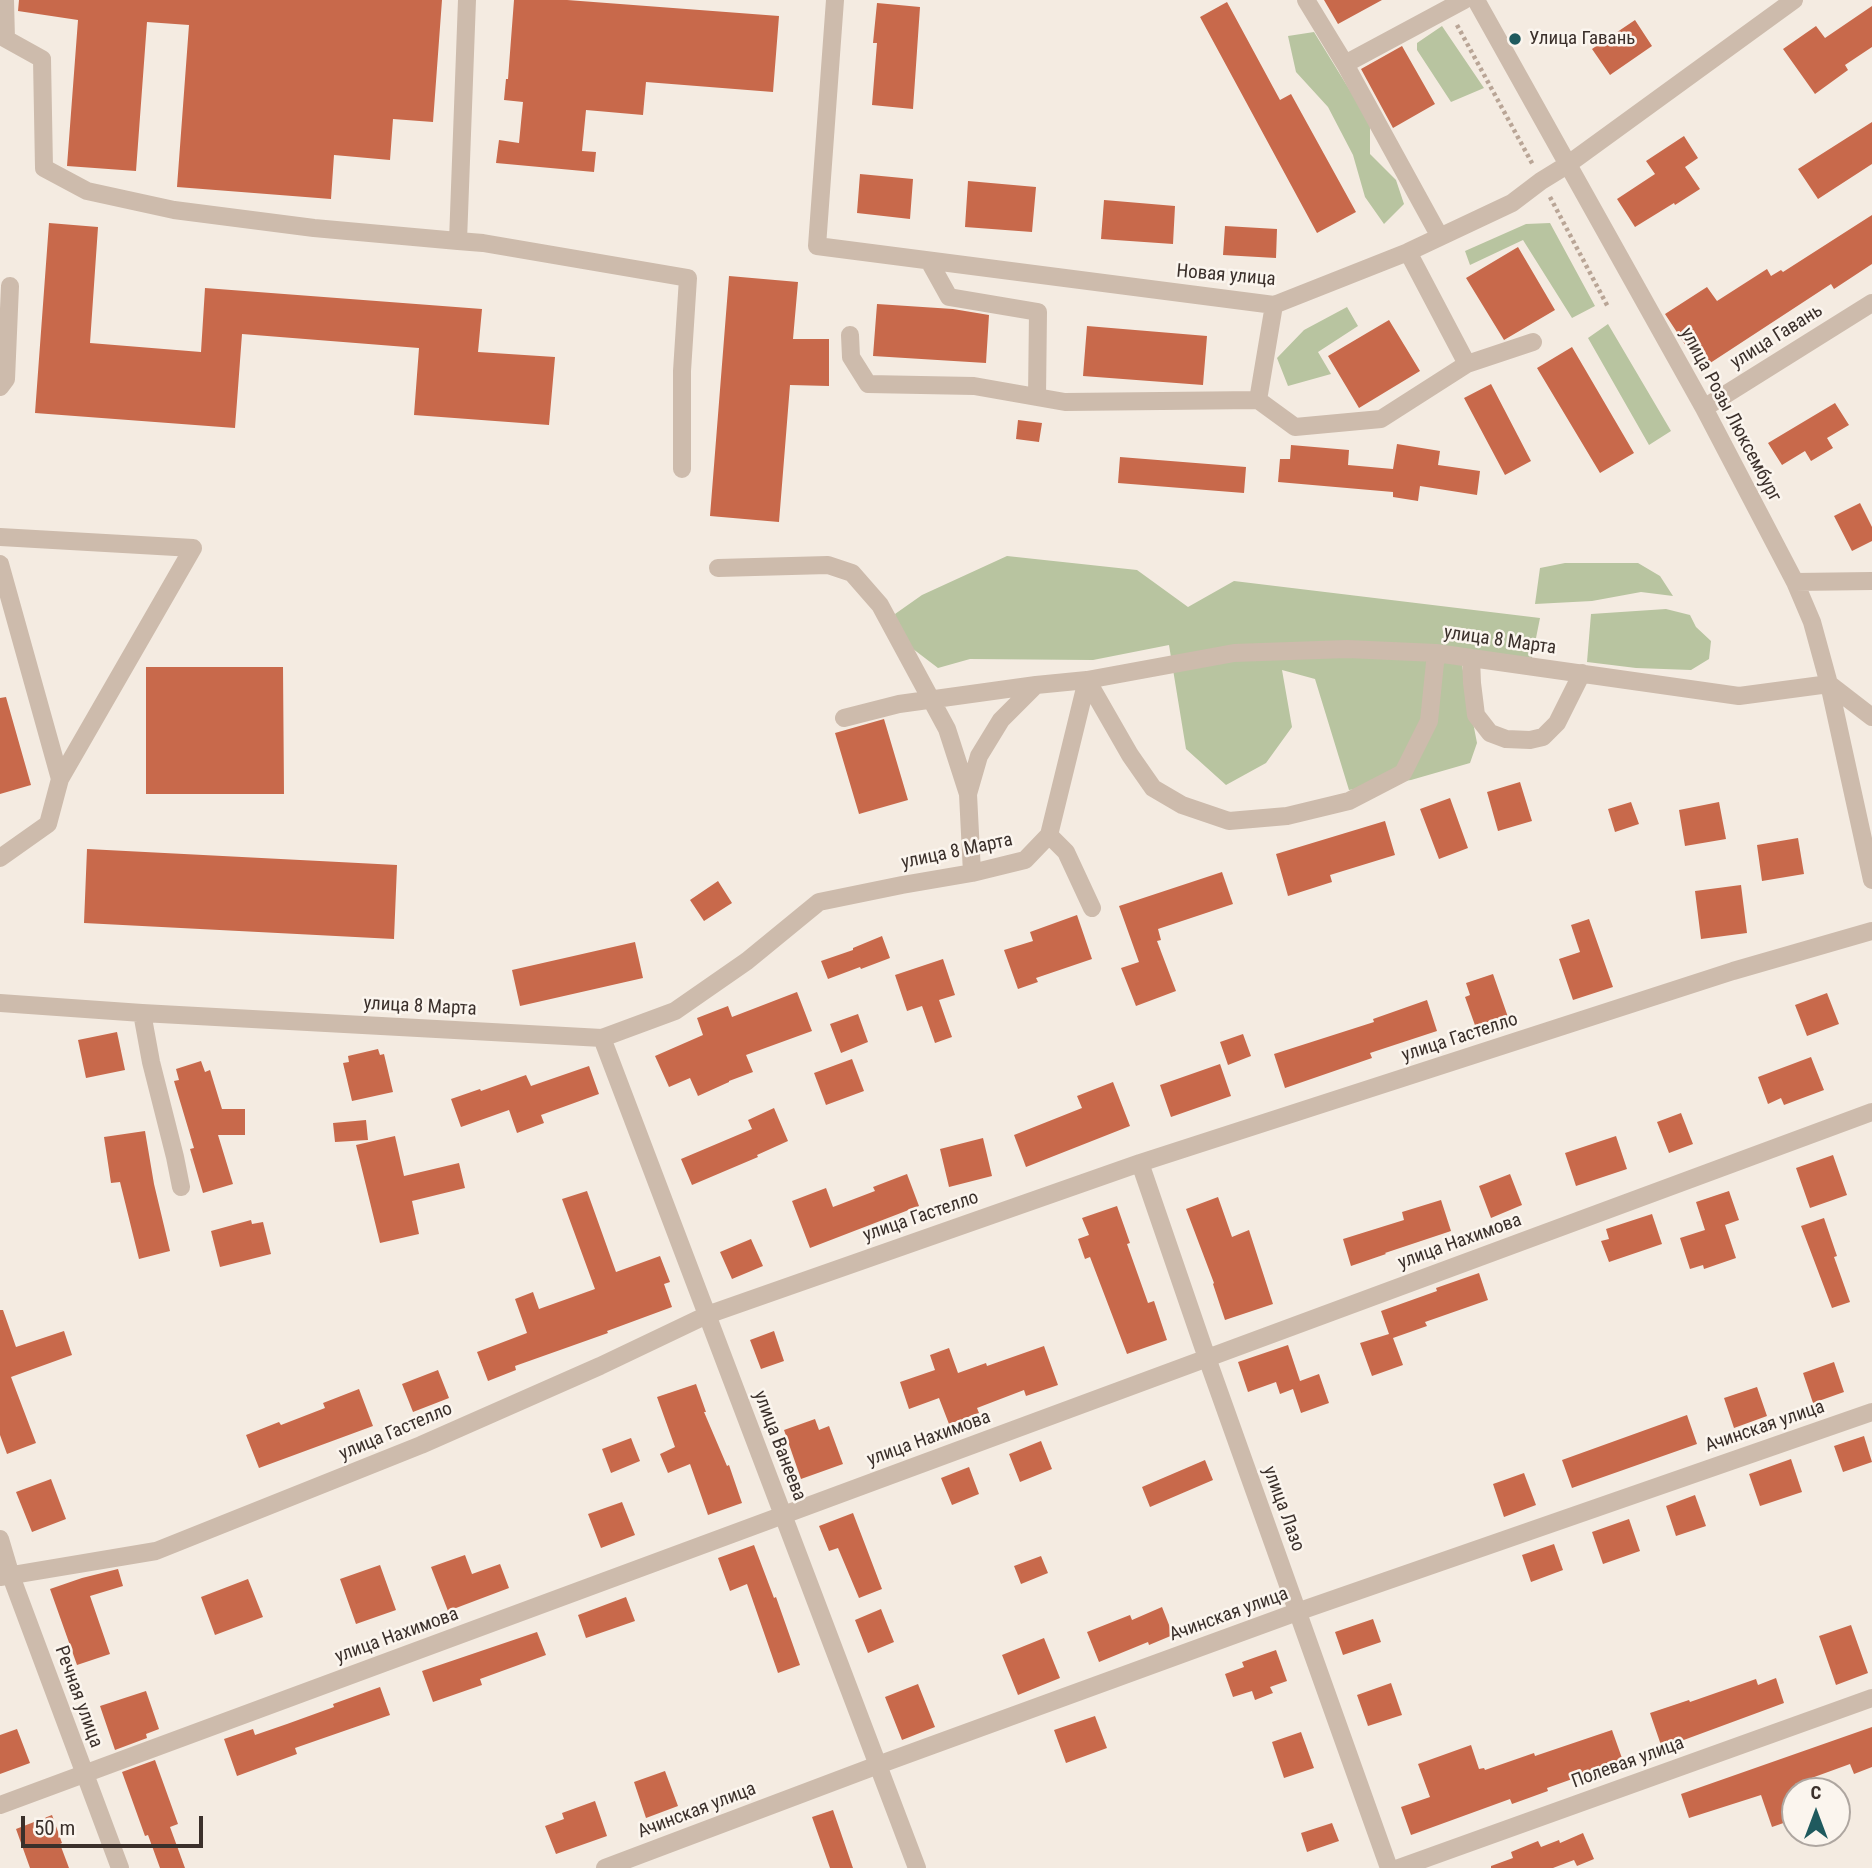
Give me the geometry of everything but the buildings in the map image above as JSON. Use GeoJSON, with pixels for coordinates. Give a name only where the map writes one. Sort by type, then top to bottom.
{"type":"FeatureCollection","features":[{"type":"Feature","properties":{"kind":"street"},"geometry":{"type":"LineString","coordinates":[[5,0],[6,39],[42,59],[44,168],[87,191],[174,211],[314,228],[484,243],[688,278],[682,371],[682,469]]}},
{"type":"Feature","properties":{"kind":"street"},"geometry":{"type":"LineString","coordinates":[[458,241],[467,0]]}},
{"type":"Feature","properties":{"kind":"street","name":"Новая улица"},"geometry":{"type":"LineString","coordinates":[[835,0],[817,246],[1274,305],[1408,252],[1512,203],[1794,0]]}},
{"type":"Feature","properties":{"kind":"street"},"geometry":{"type":"LineString","coordinates":[[1306,0],[1345,64],[1440,237]]}},
{"type":"Feature","properties":{"kind":"street"},"geometry":{"type":"LineString","coordinates":[[1345,64],[1464,0]]}},
{"type":"Feature","properties":{"kind":"street","name":"улица Розы Люксембург"},"geometry":{"type":"LineString","coordinates":[[1476,0],[1704,408],[1795,582],[1812,622],[1829,684],[1872,880]]}},
{"type":"Feature","properties":{"kind":"street"},"geometry":{"type":"LineString","coordinates":[[1408,252],[1467,364]]}},
{"type":"Feature","properties":{"kind":"street"},"geometry":{"type":"LineString","coordinates":[[929,261],[949,297],[1038,312],[1037,397]]}},
{"type":"Feature","properties":{"kind":"street"},"geometry":{"type":"LineString","coordinates":[[0,387],[6,379],[10,286]]}},
{"type":"Feature","properties":{"kind":"street","name":"улица Гавань"},"geometry":{"type":"LineString","coordinates":[[1704,408],[1872,303]]}},
{"type":"Feature","properties":{"kind":"street"},"geometry":{"type":"LineString","coordinates":[[1258,400],[1274,305]]}},
{"type":"Feature","properties":{"kind":"street"},"geometry":{"type":"LineString","coordinates":[[850,335],[851,356],[868,384],[974,386],[1065,402],[1258,400],[1295,426],[1381,419],[1467,364],[1533,342]]}},
{"type":"Feature","properties":{"kind":"street"},"geometry":{"type":"LineString","coordinates":[[0,537],[192,548],[60,779],[48,824],[0,858]]}},
{"type":"Feature","properties":{"kind":"street"},"geometry":{"type":"LineString","coordinates":[[0,564],[60,779]]}},
{"type":"Feature","properties":{"kind":"street"},"geometry":{"type":"LineString","coordinates":[[718,568],[828,565],[852,573],[880,605],[947,729],[968,794],[972,873]]}},
{"type":"Feature","properties":{"kind":"street"},"geometry":{"type":"LineString","coordinates":[[1795,582],[1872,581]]}},
{"type":"Feature","properties":{"kind":"street","name":"улица 8 Марта"},"geometry":{"type":"LineString","coordinates":[[844,718],[899,704],[1087,680],[1234,653],[1347,649],[1436,653],[1739,696],[1829,684]]}},
{"type":"Feature","properties":{"kind":"street"},"geometry":{"type":"LineString","coordinates":[[1087,680],[1130,755],[1153,788],[1182,805],[1229,821],[1287,816],[1349,801],[1403,772],[1429,721],[1436,653]]}},
{"type":"Feature","properties":{"kind":"street"},"geometry":{"type":"LineString","coordinates":[[1471,658],[1476,715],[1490,733],[1507,739],[1530,740],[1543,737],[1557,723],[1582,673]]}},
{"type":"Feature","properties":{"kind":"street"},"geometry":{"type":"LineString","coordinates":[[1087,680],[1049,835],[1066,852],[1092,908]]}},
{"type":"Feature","properties":{"kind":"street"},"geometry":{"type":"LineString","coordinates":[[1829,684],[1872,717]]}},
{"type":"Feature","properties":{"kind":"street"},"geometry":{"type":"LineString","coordinates":[[968,794],[979,756],[1001,720],[1036,685]]}},
{"type":"Feature","properties":{"kind":"street","name":"улица 8 Марта"},"geometry":{"type":"LineString","coordinates":[[0,1003],[602,1038],[675,1011],[747,961],[819,902],[972,873],[1025,860],[1049,835]]}},
{"type":"Feature","properties":{"kind":"street","name":"улица Гастелло"},"geometry":{"type":"LineString","coordinates":[[5,1576],[156,1551],[421,1446],[707,1315],[1140,1163],[1733,971],[1872,931]]}},
{"type":"Feature","properties":{"kind":"street"},"geometry":{"type":"LineString","coordinates":[[142,1013],[180,1187]]}},
{"type":"Feature","properties":{"kind":"street","name":"улица Ванеева"},"geometry":{"type":"LineString","coordinates":[[602,1038],[917,1868]]}},
{"type":"Feature","properties":{"kind":"street","name":"улица Нахимова"},"geometry":{"type":"LineString","coordinates":[[0,1805],[1872,1112]]}},
{"type":"Feature","properties":{"kind":"street","name":"улица Лазо"},"geometry":{"type":"LineString","coordinates":[[1140,1163],[1390,1868]]}},
{"type":"Feature","properties":{"kind":"street","name":"Ачинская улица"},"geometry":{"type":"LineString","coordinates":[[605,1868],[1297,1612],[1872,1412]]}},
{"type":"Feature","properties":{"kind":"street","name":"Речная улица"},"geometry":{"type":"LineString","coordinates":[[0,1539],[5,1576],[120,1868]]}},
{"type":"Feature","properties":{"kind":"street","name":"Полевая улица"},"geometry":{"type":"LineString","coordinates":[[1399,1868],[1872,1698]]}},
{"type":"Feature","properties":{"kind":"path"},"geometry":{"type":"LineString","coordinates":[[1447,9],[1608,307]]}},
{"type":"Feature","properties":{"kind":"green space"},"geometry":{"type":"Polygon","coordinates":[[[1442,26],[1484,88],[1451,102],[1417,50],[1417,43],[1442,26]]]}},
{"type":"Feature","properties":{"kind":"green space"},"geometry":{"type":"Polygon","coordinates":[[[1314,32],[1370,123],[1370,154],[1396,180],[1404,204],[1384,224],[1365,197],[1353,155],[1328,107],[1296,72],[1288,36],[1314,32]]]}},
{"type":"Feature","properties":{"kind":"green space"},"geometry":{"type":"Polygon","coordinates":[[[1550,223],[1595,306],[1572,318],[1523,240],[1470,265],[1465,251],[1526,224],[1550,223]]]}},
{"type":"Feature","properties":{"kind":"green space"},"geometry":{"type":"Polygon","coordinates":[[[1347,307],[1358,326],[1318,352],[1331,374],[1288,386],[1277,358],[1304,330],[1347,307]]]}},
{"type":"Feature","properties":{"kind":"green space"},"geometry":{"type":"Polygon","coordinates":[[[1608,324],[1671,431],[1649,445],[1588,338],[1608,324]]]}},
{"type":"Feature","properties":{"kind":"green space"},"geometry":{"type":"Polygon","coordinates":[[[1007,556],[1137,570],[1188,607],[1234,581],[1540,618],[1532,658],[1459,650],[1477,743],[1470,763],[1411,780],[1349,790],[1315,679],[1282,670],[1292,727],[1266,763],[1226,785],[1186,749],[1169,645],[1093,660],[970,659],[938,668],[900,639],[895,614],[922,595],[1007,556]]]}},
{"type":"Feature","properties":{"kind":"green space"},"geometry":{"type":"Polygon","coordinates":[[[1565,563],[1638,563],[1660,576],[1673,596],[1641,592],[1592,601],[1535,604],[1540,568],[1565,563]]]}},
{"type":"Feature","properties":{"kind":"green space"},"geometry":{"type":"Polygon","coordinates":[[[1666,609],[1690,615],[1696,627],[1711,641],[1709,659],[1691,670],[1636,668],[1587,662],[1591,614],[1666,609]]]}},
{"type":"Feature","properties":{"kind":"place","name":"Улица Гавань"},"geometry":{"type":"Point","coordinates":[1515,39]}}]}
